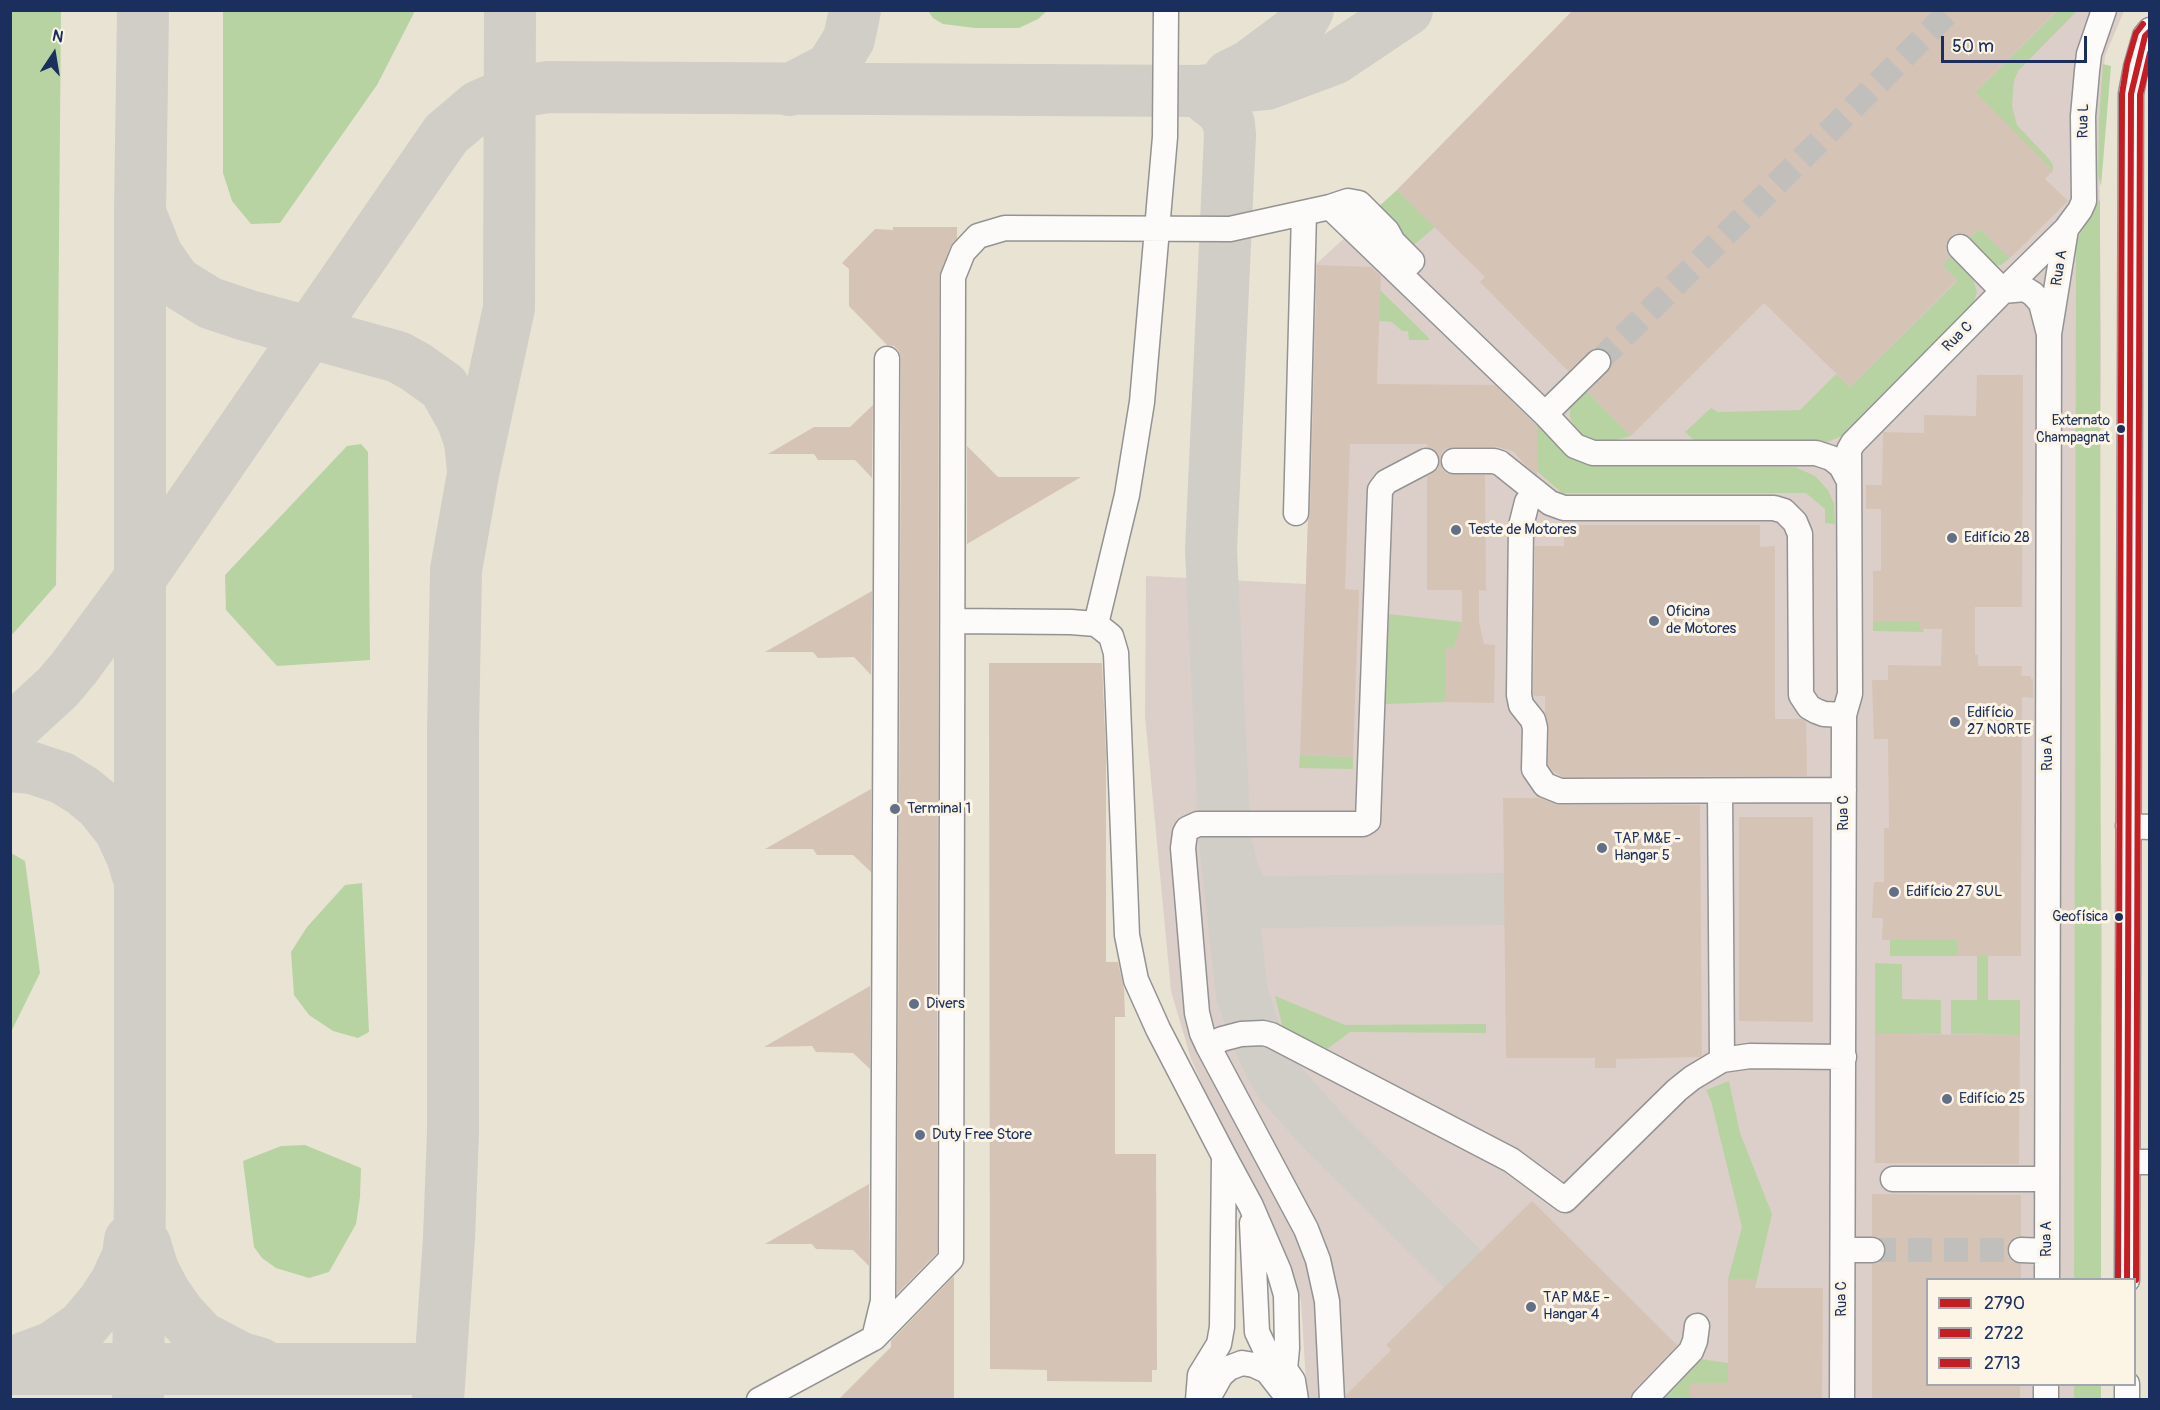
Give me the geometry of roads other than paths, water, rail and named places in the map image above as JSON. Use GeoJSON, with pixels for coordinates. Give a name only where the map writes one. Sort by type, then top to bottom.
{"type":"FeatureCollection","features":[{"type":"Feature","properties":{"kind":"street"},"geometry":{"type":"LineString","coordinates":[[1096,624],[1127,495],[1141,414],[1165,137],[1166,10]]}},
{"type":"Feature","properties":{"kind":"street","name":"Rua L"},"geometry":{"type":"LineString","coordinates":[[2066,229],[2083,206],[2083,117],[2087,71],[2093,41],[2104,10]]}},
{"type":"Feature","properties":{"kind":"street"},"geometry":{"type":"LineString","coordinates":[[2127,1278],[2139,1162],[2140,319],[2131,94],[2145,36],[2150,30]]}},
{"type":"Feature","properties":{"kind":"street"},"geometry":{"type":"LineString","coordinates":[[759,1400],[874,1338],[951,1259],[953,277],[963,252],[978,236],[1005,228],[1230,229],[1348,201],[1359,203],[1387,231],[1406,267],[1575,446],[1593,453],[1835,453],[1853,443]]}},
{"type":"Feature","properties":{"kind":"street"},"geometry":{"type":"LineString","coordinates":[[1296,513],[1304,213]]}},
{"type":"Feature","properties":{"kind":"street","name":"Rua C"},"geometry":{"type":"LineString","coordinates":[[1842,1400],[1844,715],[1850,694],[1848,458],[1853,443],[2066,229]]}},
{"type":"Feature","properties":{"kind":"street","name":"Rua A"},"geometry":{"type":"LineString","coordinates":[[2047,1278],[2049,334],[2066,229]]}},
{"type":"Feature","properties":{"kind":"street"},"geometry":{"type":"LineString","coordinates":[[1960,247],[2003,291],[2025,290],[2033,294],[2041,303],[2049,334]]}},
{"type":"Feature","properties":{"kind":"street"},"geometry":{"type":"LineString","coordinates":[[874,1338],[884,1301],[886,359]]}},
{"type":"Feature","properties":{"kind":"street"},"geometry":{"type":"LineString","coordinates":[[1545,414],[1598,362]]}},
{"type":"Feature","properties":{"kind":"street"},"geometry":{"type":"LineString","coordinates":[[1816,453],[1831,458],[1841,466],[1848,479]]}},
{"type":"Feature","properties":{"kind":"street"},"geometry":{"type":"LineString","coordinates":[[1332,1400],[1327,1301],[1318,1260],[1306,1229],[1202,1033],[1197,1013],[1183,848],[1187,829],[1198,825],[1363,824],[1368,821],[1380,490],[1386,482],[1426,461]]}},
{"type":"Feature","properties":{"kind":"street"},"geometry":{"type":"LineString","coordinates":[[1454,461],[1500,463],[1550,503],[1564,508],[1774,508],[1784,512],[1795,522],[1800,534],[1801,694],[1809,707],[1816,711],[1824,714],[1844,715]]}},
{"type":"Feature","properties":{"kind":"street"},"geometry":{"type":"LineString","coordinates":[[1535,491],[1527,502],[1521,526],[1519,695],[1521,705],[1533,720],[1535,728],[1534,769],[1545,785],[1560,791],[1844,790]]}},
{"type":"Feature","properties":{"kind":"street"},"geometry":{"type":"LineString","coordinates":[[953,621],[1096,624],[1111,636],[1116,653],[1127,935],[1136,981],[1158,1029],[1251,1206],[1257,1332],[1286,1388]]}},
{"type":"Feature","properties":{"kind":"street"},"geometry":{"type":"LineString","coordinates":[[1720,791],[1722,1060]]}},
{"type":"Feature","properties":{"kind":"street"},"geometry":{"type":"LineString","coordinates":[[1208,1046],[1222,1038],[1241,1034],[1271,1035],[1511,1160],[1565,1200],[1677,1090],[1722,1060],[1761,1056],[1844,1057]]}},
{"type":"Feature","properties":{"kind":"street"},"geometry":{"type":"LineString","coordinates":[[1198,1400],[1200,1375],[1219,1344],[1222,1328],[1224,1156]]}},
{"type":"Feature","properties":{"kind":"street"},"geometry":{"type":"LineString","coordinates":[[1893,1179],[2047,1179]]}},
{"type":"Feature","properties":{"kind":"street"},"geometry":{"type":"LineString","coordinates":[[1843,1250],[1872,1250]]}},
{"type":"Feature","properties":{"kind":"street"},"geometry":{"type":"LineString","coordinates":[[2021,1250],[2047,1251]]}},
{"type":"Feature","properties":{"kind":"street"},"geometry":{"type":"LineString","coordinates":[[1644,1400],[1691,1351],[1697,1326]]}},
{"type":"Feature","properties":{"kind":"street"},"geometry":{"type":"LineString","coordinates":[[1207,1400],[1221,1375],[1229,1368],[1242,1363],[1267,1371],[1286,1388]]}},
{"type":"Feature","properties":{"kind":"tunnel"},"geometry":{"type":"LineString","coordinates":[[1598,362],[1951,10]]}},
{"type":"Feature","properties":{"kind":"tunnel"},"geometry":{"type":"LineString","coordinates":[[1872,1250],[2021,1250]]}},
{"type":"Feature","properties":{"kind":"place","name":"Externato Champagnat"},"geometry":{"type":"Point","coordinates":[2121,429]}},
{"type":"Feature","properties":{"kind":"place","name":"Teste de Motores"},"geometry":{"type":"Point","coordinates":[1456,530]}},
{"type":"Feature","properties":{"kind":"place","name":"Edifício 28"},"geometry":{"type":"Point","coordinates":[1952,538]}},
{"type":"Feature","properties":{"kind":"place","name":"Oficina de Motores"},"geometry":{"type":"Point","coordinates":[1654,621]}},
{"type":"Feature","properties":{"kind":"place","name":"Edifício 27 NORTE"},"geometry":{"type":"Point","coordinates":[1955,722]}},
{"type":"Feature","properties":{"kind":"place","name":"Terminal 1"},"geometry":{"type":"Point","coordinates":[895,809]}},
{"type":"Feature","properties":{"kind":"place","name":"TAP M&E - Hangar 5"},"geometry":{"type":"Point","coordinates":[1602,848]}},
{"type":"Feature","properties":{"kind":"place","name":"Edifício 27 SUL"},"geometry":{"type":"Point","coordinates":[1894,892]}},
{"type":"Feature","properties":{"kind":"place","name":"Geofísica"},"geometry":{"type":"Point","coordinates":[2119,917]}},
{"type":"Feature","properties":{"kind":"place","name":"Divers"},"geometry":{"type":"Point","coordinates":[914,1004]}},
{"type":"Feature","properties":{"kind":"place","name":"Edifício 25"},"geometry":{"type":"Point","coordinates":[1947,1099]}},
{"type":"Feature","properties":{"kind":"place","name":"Duty Free Store"},"geometry":{"type":"Point","coordinates":[920,1135]}},
{"type":"Feature","properties":{"kind":"place","name":"TAP M&E - Hangar 4"},"geometry":{"type":"Point","coordinates":[1531,1307]}}]}
